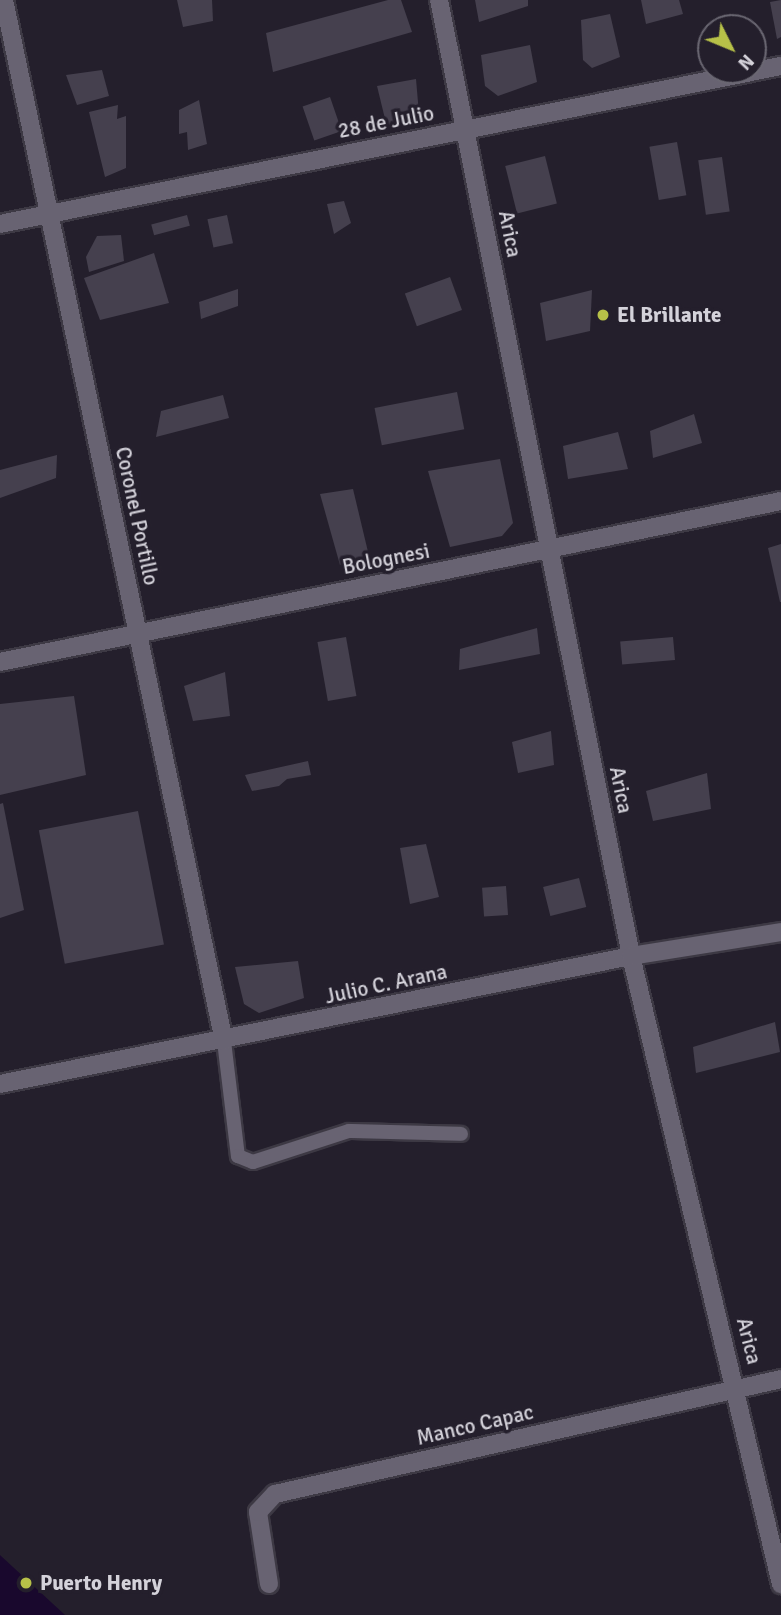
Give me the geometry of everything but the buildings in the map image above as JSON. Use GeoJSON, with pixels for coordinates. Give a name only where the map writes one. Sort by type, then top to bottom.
{"type":"FeatureCollection","features":[{"type":"Feature","properties":{"kind":"street","name":"Coronel Portillo"},"geometry":{"type":"LineString","coordinates":[[4,0],[224,1041]]}},
{"type":"Feature","properties":{"kind":"street","name":"Arica"},"geometry":{"type":"LineString","coordinates":[[439,0],[631,956],[737,1388],[781,1584]]}},
{"type":"Feature","properties":{"kind":"street","name":"28 de Julio"},"geometry":{"type":"LineString","coordinates":[[0,224],[781,66]]}},
{"type":"Feature","properties":{"kind":"street","name":"Bolognesi"},"geometry":{"type":"LineString","coordinates":[[0,662],[781,501]]}},
{"type":"Feature","properties":{"kind":"street","name":"Julio C. Arana"},"geometry":{"type":"LineString","coordinates":[[0,1084],[224,1041],[631,956],[781,932]]}},
{"type":"Feature","properties":{"kind":"street","name":"Manco Capac"},"geometry":{"type":"LineString","coordinates":[[269,1584],[258,1512],[275,1494],[781,1379]]}},
{"type":"Feature","properties":{"kind":"lane"},"geometry":{"type":"LineString","coordinates":[[224,1041],[237,1156],[253,1162],[349,1130],[461,1134]]}},
{"type":"Feature","properties":{"kind":"shaded area"},"geometry":{"type":"Polygon","coordinates":[[[1,1556],[65,1615],[0,1615],[1,1556]]]}},
{"type":"Feature","properties":{"kind":"place","name":"El Brillante"},"geometry":{"type":"Point","coordinates":[603,315]}},
{"type":"Feature","properties":{"kind":"place","name":"Puerto Henry"},"geometry":{"type":"Point","coordinates":[26,1583]}}]}
